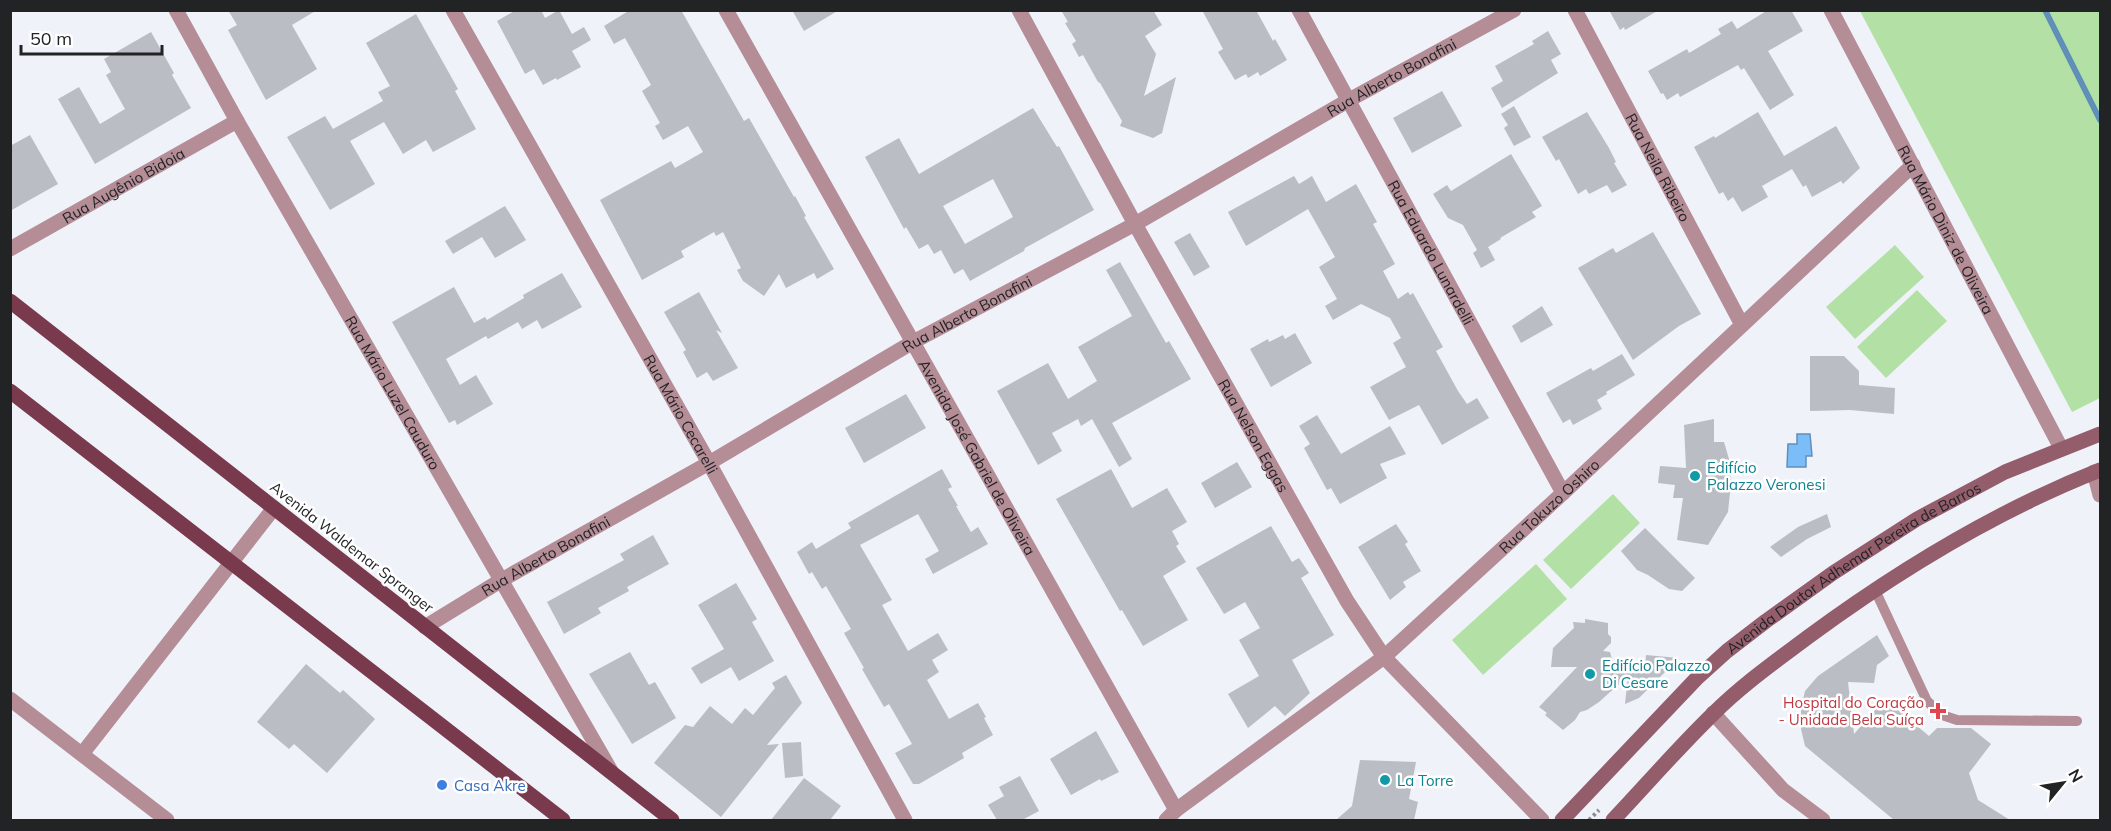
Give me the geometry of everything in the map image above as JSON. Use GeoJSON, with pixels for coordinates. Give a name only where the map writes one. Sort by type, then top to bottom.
{"type":"FeatureCollection","features":[{"type":"Feature","properties":{"kind":"main road","name":"Avenida Waldemar Spranger"},"geometry":{"type":"LineString","coordinates":[[10,301],[672,820]]}},
{"type":"Feature","properties":{"kind":"main road"},"geometry":{"type":"LineString","coordinates":[[10,391],[563,820]]}},
{"type":"Feature","properties":{"kind":"street","name":"Rua Mário Luzel Cauduro"},"geometry":{"type":"LineString","coordinates":[[176,10],[237,122],[612,774]]}},
{"type":"Feature","properties":{"kind":"street","name":"Rua Mário Cecarelli"},"geometry":{"type":"LineString","coordinates":[[453,10],[709,463],[905,820]]}},
{"type":"Feature","properties":{"kind":"street","name":"Avenida José Gabriel de Oliveira"},"geometry":{"type":"LineString","coordinates":[[726,10],[913,342],[1171,815]]}},
{"type":"Feature","properties":{"kind":"street","name":"Rua Nelson Eggas"},"geometry":{"type":"LineString","coordinates":[[1019,10],[1135,224],[1347,601],[1384,657],[1542,820]]}},
{"type":"Feature","properties":{"kind":"street","name":"Rua Eduardo Lunardelli"},"geometry":{"type":"LineString","coordinates":[[1299,10],[1563,493]]}},
{"type":"Feature","properties":{"kind":"street","name":"Rua Alberto Bonafini"},"geometry":{"type":"LineString","coordinates":[[425,627],[500,581],[709,463],[913,342],[1135,224],[1349,100],[1515,10]]}},
{"type":"Feature","properties":{"kind":"street","name":"Rua Neila Ribeiro"},"geometry":{"type":"LineString","coordinates":[[1575,10],[1742,325]]}},
{"type":"Feature","properties":{"kind":"street","name":"Rua Mário Diniz de Oliveira"},"geometry":{"type":"LineString","coordinates":[[1831,10],[2061,448]]}},
{"type":"Feature","properties":{"kind":"street","name":"Rua Augênio Bidoia"},"geometry":{"type":"LineString","coordinates":[[10,249],[237,122]]}},
{"type":"Feature","properties":{"kind":"street","name":"Rua Tokuzo Oshiro"},"geometry":{"type":"LineString","coordinates":[[1171,815],[1384,657],[1563,493],[1913,165]]}},
{"type":"Feature","properties":{"kind":"street","name":"Avenida Doutor Adhemar Pereira de Barros"},"geometry":{"type":"LineString","coordinates":[[1562,820],[1696,679],[1766,621],[1917,519],[2005,472],[2100,434]]}},
{"type":"Feature","properties":{"kind":"street","name":"Avenida Doutor Adhemar Pereira de Barros"},"geometry":{"type":"LineString","coordinates":[[1613,820],[1713,713],[1767,668],[1875,590],[1933,552],[2029,501],[2097,471]]}},
{"type":"Feature","properties":{"kind":"street"},"geometry":{"type":"LineString","coordinates":[[2097,471],[2100,495]]}},
{"type":"Feature","properties":{"kind":"street"},"geometry":{"type":"LineString","coordinates":[[81,754],[274,508]]}},
{"type":"Feature","properties":{"kind":"street"},"geometry":{"type":"LineString","coordinates":[[10,699],[167,820]]}},
{"type":"Feature","properties":{"kind":"street"},"geometry":{"type":"LineString","coordinates":[[1713,713],[1783,790],[1823,820]]}},
{"type":"Feature","properties":{"kind":"lane"},"geometry":{"type":"LineString","coordinates":[[1875,590],[1927,701],[1941,715],[1957,720],[2078,721]]}},
{"type":"Feature","properties":{"kind":"green space"},"geometry":{"type":"Polygon","coordinates":[[[1860,11],[2100,11],[2100,398],[2072,412],[1860,11]]]}},
{"type":"Feature","properties":{"kind":"green space"},"geometry":{"type":"Polygon","coordinates":[[[1895,245],[1924,277],[1855,339],[1826,307],[1895,245]]]}},
{"type":"Feature","properties":{"kind":"green space"},"geometry":{"type":"Polygon","coordinates":[[[1917,290],[1947,321],[1886,378],[1857,347],[1917,290]]]}},
{"type":"Feature","properties":{"kind":"green space"},"geometry":{"type":"Polygon","coordinates":[[[1613,494],[1640,523],[1571,589],[1543,560],[1613,494]]]}},
{"type":"Feature","properties":{"kind":"green space"},"geometry":{"type":"Polygon","coordinates":[[[1536,564],[1567,599],[1483,675],[1452,640],[1536,564]]]}},
{"type":"Feature","properties":{"kind":"water"},"geometry":{"type":"Polygon","coordinates":[[[1797,434],[1810,434],[1812,456],[1806,456],[1806,467],[1787,467],[1788,444],[1797,444],[1797,434]]]}},
{"type":"Feature","properties":{"kind":"building"},"geometry":{"type":"Polygon","coordinates":[[[228,10],[317,10],[292,25],[317,69],[266,100],[228,30],[237,25],[228,10]]]}},
{"type":"Feature","properties":{"kind":"building"},"geometry":{"type":"Polygon","coordinates":[[[516,10],[541,10],[545,18],[559,10],[572,34],[584,27],[591,40],[572,51],[581,67],[543,85],[534,69],[525,74],[497,21],[516,10]]]}},
{"type":"Feature","properties":{"kind":"building"},"geometry":{"type":"Polygon","coordinates":[[[630,10],[681,10],[744,121],[749,118],[795,196],[806,216],[804,217],[834,269],[817,279],[814,273],[786,288],[779,274],[764,296],[743,281],[737,270],[741,268],[723,232],[716,236],[714,232],[681,251],[684,257],[642,280],[600,200],[671,161],[675,168],[703,152],[688,126],[663,140],[655,126],[660,123],[642,91],[651,85],[625,38],[614,44],[604,26],[630,10]]]}},
{"type":"Feature","properties":{"kind":"building"},"geometry":{"type":"Polygon","coordinates":[[[792,10],[839,10],[804,31],[792,10]]]}},
{"type":"Feature","properties":{"kind":"building"},"geometry":{"type":"Polygon","coordinates":[[[1061,10],[1153,10],[1162,25],[1145,36],[1156,54],[1144,96],[1176,77],[1162,133],[1153,138],[1120,126],[1122,121],[1100,83],[1083,55],[1079,57],[1072,44],[1076,41],[1065,23],[1068,22],[1061,10]]]}},
{"type":"Feature","properties":{"kind":"building"},"geometry":{"type":"Polygon","coordinates":[[[1202,10],[1256,10],[1273,41],[1275,39],[1287,60],[1260,76],[1258,72],[1248,78],[1246,74],[1235,80],[1218,52],[1223,49],[1202,10]]]}},
{"type":"Feature","properties":{"kind":"building"},"geometry":{"type":"Polygon","coordinates":[[[1609,10],[1659,10],[1625,30],[1624,27],[1620,30],[1609,10]]]}},
{"type":"Feature","properties":{"kind":"building"},"geometry":{"type":"Polygon","coordinates":[[[1768,10],[1791,10],[1803,31],[1768,51],[1794,95],[1770,110],[1744,68],[1741,70],[1738,65],[1680,97],[1678,93],[1667,100],[1663,93],[1661,94],[1648,71],[1687,49],[1689,53],[1721,34],[1718,29],[1732,21],[1737,29],[1768,10]]]}},
{"type":"Feature","properties":{"kind":"building"},"geometry":{"type":"Polygon","coordinates":[[[416,14],[458,89],[455,91],[476,129],[433,152],[426,140],[403,154],[384,122],[350,141],[375,184],[330,210],[287,137],[325,116],[333,129],[383,101],[378,92],[390,86],[366,43],[416,14]]]}},
{"type":"Feature","properties":{"kind":"building"},"geometry":{"type":"Polygon","coordinates":[[[1548,31],[1561,54],[1551,60],[1558,73],[1502,108],[1491,88],[1503,81],[1495,66],[1534,44],[1532,41],[1548,31]]]}},
{"type":"Feature","properties":{"kind":"building"},"geometry":{"type":"Polygon","coordinates":[[[151,32],[191,108],[95,164],[58,99],[79,87],[100,124],[125,109],[106,75],[111,72],[104,59],[151,32]]]}},
{"type":"Feature","properties":{"kind":"building"},"geometry":{"type":"Polygon","coordinates":[[[1442,91],[1462,126],[1412,153],[1393,118],[1442,91]]]}},
{"type":"Feature","properties":{"kind":"building"},"geometry":{"type":"Polygon","coordinates":[[[1514,106],[1531,137],[1514,146],[1504,128],[1508,125],[1501,114],[1514,106]]]}},
{"type":"Feature","properties":{"kind":"building"},"geometry":{"type":"Polygon","coordinates":[[[1033,108],[1057,147],[1059,146],[1094,210],[970,281],[963,269],[954,274],[941,250],[934,254],[928,244],[919,249],[906,227],[904,229],[865,157],[899,138],[919,174],[1033,108]],[[993,179],[943,206],[965,244],[1013,217],[993,179]]]}},
{"type":"Feature","properties":{"kind":"building"},"geometry":{"type":"Polygon","coordinates":[[[1587,112],[1609,148],[1616,162],[1614,163],[1627,185],[1612,193],[1607,185],[1589,194],[1586,189],[1578,194],[1559,159],[1556,161],[1542,137],[1587,112]]]}},
{"type":"Feature","properties":{"kind":"building"},"geometry":{"type":"Polygon","coordinates":[[[1758,112],[1784,156],[1836,126],[1860,168],[1843,184],[1841,181],[1812,197],[1806,185],[1803,187],[1792,169],[1762,186],[1768,197],[1742,212],[1733,197],[1728,201],[1723,192],[1719,194],[1694,147],[1714,136],[1715,138],[1758,112]]]}},
{"type":"Feature","properties":{"kind":"building"},"geometry":{"type":"Polygon","coordinates":[[[30,135],[58,184],[10,211],[10,146],[30,135]]]}},
{"type":"Feature","properties":{"kind":"building"},"geometry":{"type":"Polygon","coordinates":[[[1511,154],[1542,206],[1532,212],[1536,217],[1488,247],[1495,260],[1481,268],[1473,253],[1477,250],[1463,225],[1448,218],[1433,194],[1447,185],[1451,191],[1511,154]]]}},
{"type":"Feature","properties":{"kind":"building"},"geometry":{"type":"Polygon","coordinates":[[[1294,176],[1299,184],[1312,176],[1326,202],[1356,184],[1377,222],[1373,224],[1395,264],[1383,271],[1398,299],[1408,292],[1410,295],[1413,293],[1443,347],[1436,351],[1458,391],[1467,404],[1477,398],[1489,418],[1442,445],[1419,405],[1389,420],[1370,387],[1406,367],[1393,343],[1401,338],[1390,318],[1361,304],[1333,320],[1325,306],[1337,299],[1319,267],[1335,257],[1308,209],[1246,246],[1228,212],[1294,176]]]}},
{"type":"Feature","properties":{"kind":"building"},"geometry":{"type":"Polygon","coordinates":[[[505,206],[526,240],[495,258],[482,237],[453,254],[445,241],[505,206]]]}},
{"type":"Feature","properties":{"kind":"building"},"geometry":{"type":"Polygon","coordinates":[[[1653,232],[1701,314],[1679,326],[1633,360],[1578,268],[1613,248],[1616,253],[1653,232]]]}},
{"type":"Feature","properties":{"kind":"building"},"geometry":{"type":"Polygon","coordinates":[[[1190,233],[1210,267],[1194,276],[1174,242],[1190,233]]]}},
{"type":"Feature","properties":{"kind":"building"},"geometry":{"type":"Polygon","coordinates":[[[1120,262],[1166,343],[1169,341],[1191,379],[1112,423],[1132,459],[1119,467],[1092,419],[1081,426],[1078,419],[1052,433],[1062,451],[1038,465],[997,391],[1048,363],[1068,399],[1097,381],[1078,347],[1132,316],[1106,270],[1120,262]]]}},
{"type":"Feature","properties":{"kind":"building"},"geometry":{"type":"Polygon","coordinates":[[[562,273],[582,307],[542,329],[537,320],[522,329],[518,322],[488,339],[486,336],[446,359],[460,385],[476,375],[493,404],[457,425],[455,420],[449,423],[392,322],[454,287],[474,323],[485,317],[487,320],[524,298],[523,295],[562,273]]]}},
{"type":"Feature","properties":{"kind":"building"},"geometry":{"type":"Polygon","coordinates":[[[699,292],[722,333],[716,330],[738,368],[713,381],[707,372],[697,378],[683,352],[686,350],[664,312],[699,292]]]}},
{"type":"Feature","properties":{"kind":"building"},"geometry":{"type":"Polygon","coordinates":[[[1542,306],[1553,325],[1521,343],[1512,326],[1542,306]]]}},
{"type":"Feature","properties":{"kind":"building"},"geometry":{"type":"Polygon","coordinates":[[[1295,333],[1312,363],[1271,387],[1250,349],[1268,339],[1269,342],[1283,335],[1285,339],[1295,333]]]}},
{"type":"Feature","properties":{"kind":"building"},"geometry":{"type":"Polygon","coordinates":[[[1622,354],[1635,375],[1597,400],[1602,409],[1573,425],[1570,419],[1563,423],[1546,393],[1591,368],[1593,371],[1622,354]]]}},
{"type":"Feature","properties":{"kind":"building"},"geometry":{"type":"Polygon","coordinates":[[[1810,356],[1844,356],[1859,371],[1859,385],[1895,388],[1894,414],[1850,410],[1810,411],[1810,356]]]}},
{"type":"Feature","properties":{"kind":"building"},"geometry":{"type":"Polygon","coordinates":[[[906,394],[926,428],[864,463],[845,428],[906,394]]]}},
{"type":"Feature","properties":{"kind":"building"},"geometry":{"type":"Polygon","coordinates":[[[1317,415],[1341,454],[1390,426],[1406,454],[1380,464],[1387,478],[1340,504],[1331,488],[1327,490],[1304,448],[1310,444],[1299,426],[1317,415]]]}},
{"type":"Feature","properties":{"kind":"building","name":"Edifício Palazzo Veronesi"},"geometry":{"type":"Polygon","coordinates":[[[1714,419],[1714,442],[1724,442],[1729,459],[1731,483],[1728,512],[1708,545],[1677,540],[1683,498],[1673,498],[1675,485],[1658,483],[1660,466],[1686,468],[1684,425],[1714,419]]]}},
{"type":"Feature","properties":{"kind":"building"},"geometry":{"type":"Polygon","coordinates":[[[1237,462],[1252,487],[1215,508],[1201,483],[1237,462]]]}},
{"type":"Feature","properties":{"kind":"building"},"geometry":{"type":"Polygon","coordinates":[[[942,469],[952,487],[948,489],[971,532],[978,527],[988,544],[933,574],[925,559],[939,551],[918,514],[860,545],[892,600],[882,605],[908,651],[938,633],[948,650],[932,660],[939,672],[927,680],[949,719],[978,703],[993,735],[962,753],[964,758],[919,784],[913,784],[895,753],[912,744],[889,704],[884,707],[862,669],[864,668],[844,633],[851,629],[826,586],[822,589],[812,572],[809,574],[797,552],[812,542],[816,549],[851,528],[848,523],[942,469]]]}},
{"type":"Feature","properties":{"kind":"building"},"geometry":{"type":"Polygon","coordinates":[[[1111,469],[1132,508],[1167,488],[1187,522],[1172,531],[1179,544],[1176,546],[1186,562],[1163,576],[1188,620],[1143,646],[1122,610],[1120,611],[1056,499],[1111,469]]]}},
{"type":"Feature","properties":{"kind":"building"},"geometry":{"type":"Polygon","coordinates":[[[1827,514],[1831,527],[1807,539],[1781,557],[1770,547],[1798,527],[1827,514]]]}},
{"type":"Feature","properties":{"kind":"building"},"geometry":{"type":"Polygon","coordinates":[[[1396,524],[1408,542],[1405,544],[1421,571],[1403,582],[1406,587],[1390,600],[1358,547],[1396,524]]]}},
{"type":"Feature","properties":{"kind":"building"},"geometry":{"type":"Polygon","coordinates":[[[1271,526],[1292,562],[1299,558],[1309,573],[1301,578],[1334,635],[1292,660],[1310,693],[1285,716],[1275,706],[1248,728],[1228,694],[1259,676],[1239,640],[1260,628],[1245,602],[1224,614],[1196,568],[1271,526]]]}},
{"type":"Feature","properties":{"kind":"building"},"geometry":{"type":"Polygon","coordinates":[[[1645,528],[1695,578],[1682,591],[1669,589],[1637,570],[1621,551],[1645,528]]]}},
{"type":"Feature","properties":{"kind":"building"},"geometry":{"type":"Polygon","coordinates":[[[653,535],[669,564],[627,587],[629,591],[598,608],[601,613],[564,634],[547,602],[624,560],[620,554],[653,535]]]}},
{"type":"Feature","properties":{"kind":"building"},"geometry":{"type":"Polygon","coordinates":[[[736,583],[757,619],[752,622],[774,661],[739,681],[731,667],[701,684],[691,668],[724,649],[698,605],[736,583]]]}},
{"type":"Feature","properties":{"kind":"building","name":"Edifício Palazzo Di Cesare"},"geometry":{"type":"Polygon","coordinates":[[[1585,619],[1608,623],[1611,643],[1603,651],[1610,652],[1614,666],[1645,669],[1646,655],[1679,658],[1639,698],[1625,704],[1628,676],[1599,702],[1580,712],[1575,720],[1563,730],[1539,707],[1577,667],[1551,667],[1553,648],[1574,628],[1573,622],[1585,623],[1585,619]]]}},
{"type":"Feature","properties":{"kind":"building"},"geometry":{"type":"Polygon","coordinates":[[[1877,635],[1889,656],[1877,665],[1874,683],[1848,682],[1854,734],[1885,699],[1929,736],[1937,728],[1971,728],[1991,744],[1969,773],[1978,800],[2010,820],[1894,820],[1805,746],[1801,729],[1801,709],[1805,691],[1818,676],[1877,635]]]}},
{"type":"Feature","properties":{"kind":"building"},"geometry":{"type":"Polygon","coordinates":[[[630,652],[649,685],[655,682],[676,718],[632,744],[589,674],[630,652]]]}},
{"type":"Feature","properties":{"kind":"building"},"geometry":{"type":"Polygon","coordinates":[[[306,664],[340,693],[343,690],[375,719],[327,773],[294,744],[289,749],[257,722],[306,664]]]}},
{"type":"Feature","properties":{"kind":"building"},"geometry":{"type":"Polygon","coordinates":[[[786,675],[802,703],[767,745],[779,744],[721,817],[654,763],[685,725],[693,727],[710,706],[732,724],[745,708],[753,715],[775,688],[772,683],[786,675]]]}},
{"type":"Feature","properties":{"kind":"building"},"geometry":{"type":"Polygon","coordinates":[[[1096,731],[1119,772],[1101,781],[1100,779],[1071,795],[1050,759],[1096,731]]]}},
{"type":"Feature","properties":{"kind":"building"},"geometry":{"type":"Polygon","coordinates":[[[801,742],[803,776],[785,778],[782,743],[801,742]]]}},
{"type":"Feature","properties":{"kind":"building","name":"La Torre"},"geometry":{"type":"Polygon","coordinates":[[[1360,760],[1416,762],[1409,799],[1418,802],[1414,820],[1336,820],[1352,806],[1360,760]]]}},
{"type":"Feature","properties":{"kind":"building"},"geometry":{"type":"Polygon","coordinates":[[[1020,776],[1039,811],[1022,820],[997,820],[988,805],[1004,796],[999,787],[1020,776]]]}},
{"type":"Feature","properties":{"kind":"building"},"geometry":{"type":"Polygon","coordinates":[[[804,778],[841,806],[830,820],[771,820],[804,778]]]}},
{"type":"Feature","properties":{"kind":"waterway"},"geometry":{"type":"LineString","coordinates":[[2045,10],[2100,120]]}},
{"type":"Feature","properties":{"kind":"place","name":"Edifício Palazzo Veronesi"},"geometry":{"type":"Point","coordinates":[1695,476]}},
{"type":"Feature","properties":{"kind":"place","name":"Edifício Palazzo Di Cesare"},"geometry":{"type":"Point","coordinates":[1590,674]}},
{"type":"Feature","properties":{"kind":"place","name":"Hospital do Coração - Unidade Bela Suíça"},"geometry":{"type":"Point","coordinates":[1938,711]}},
{"type":"Feature","properties":{"kind":"place","name":"La Torre"},"geometry":{"type":"Point","coordinates":[1385,780]}},
{"type":"Feature","properties":{"kind":"place","name":"Casa Akre"},"geometry":{"type":"Point","coordinates":[442,785]}}]}
